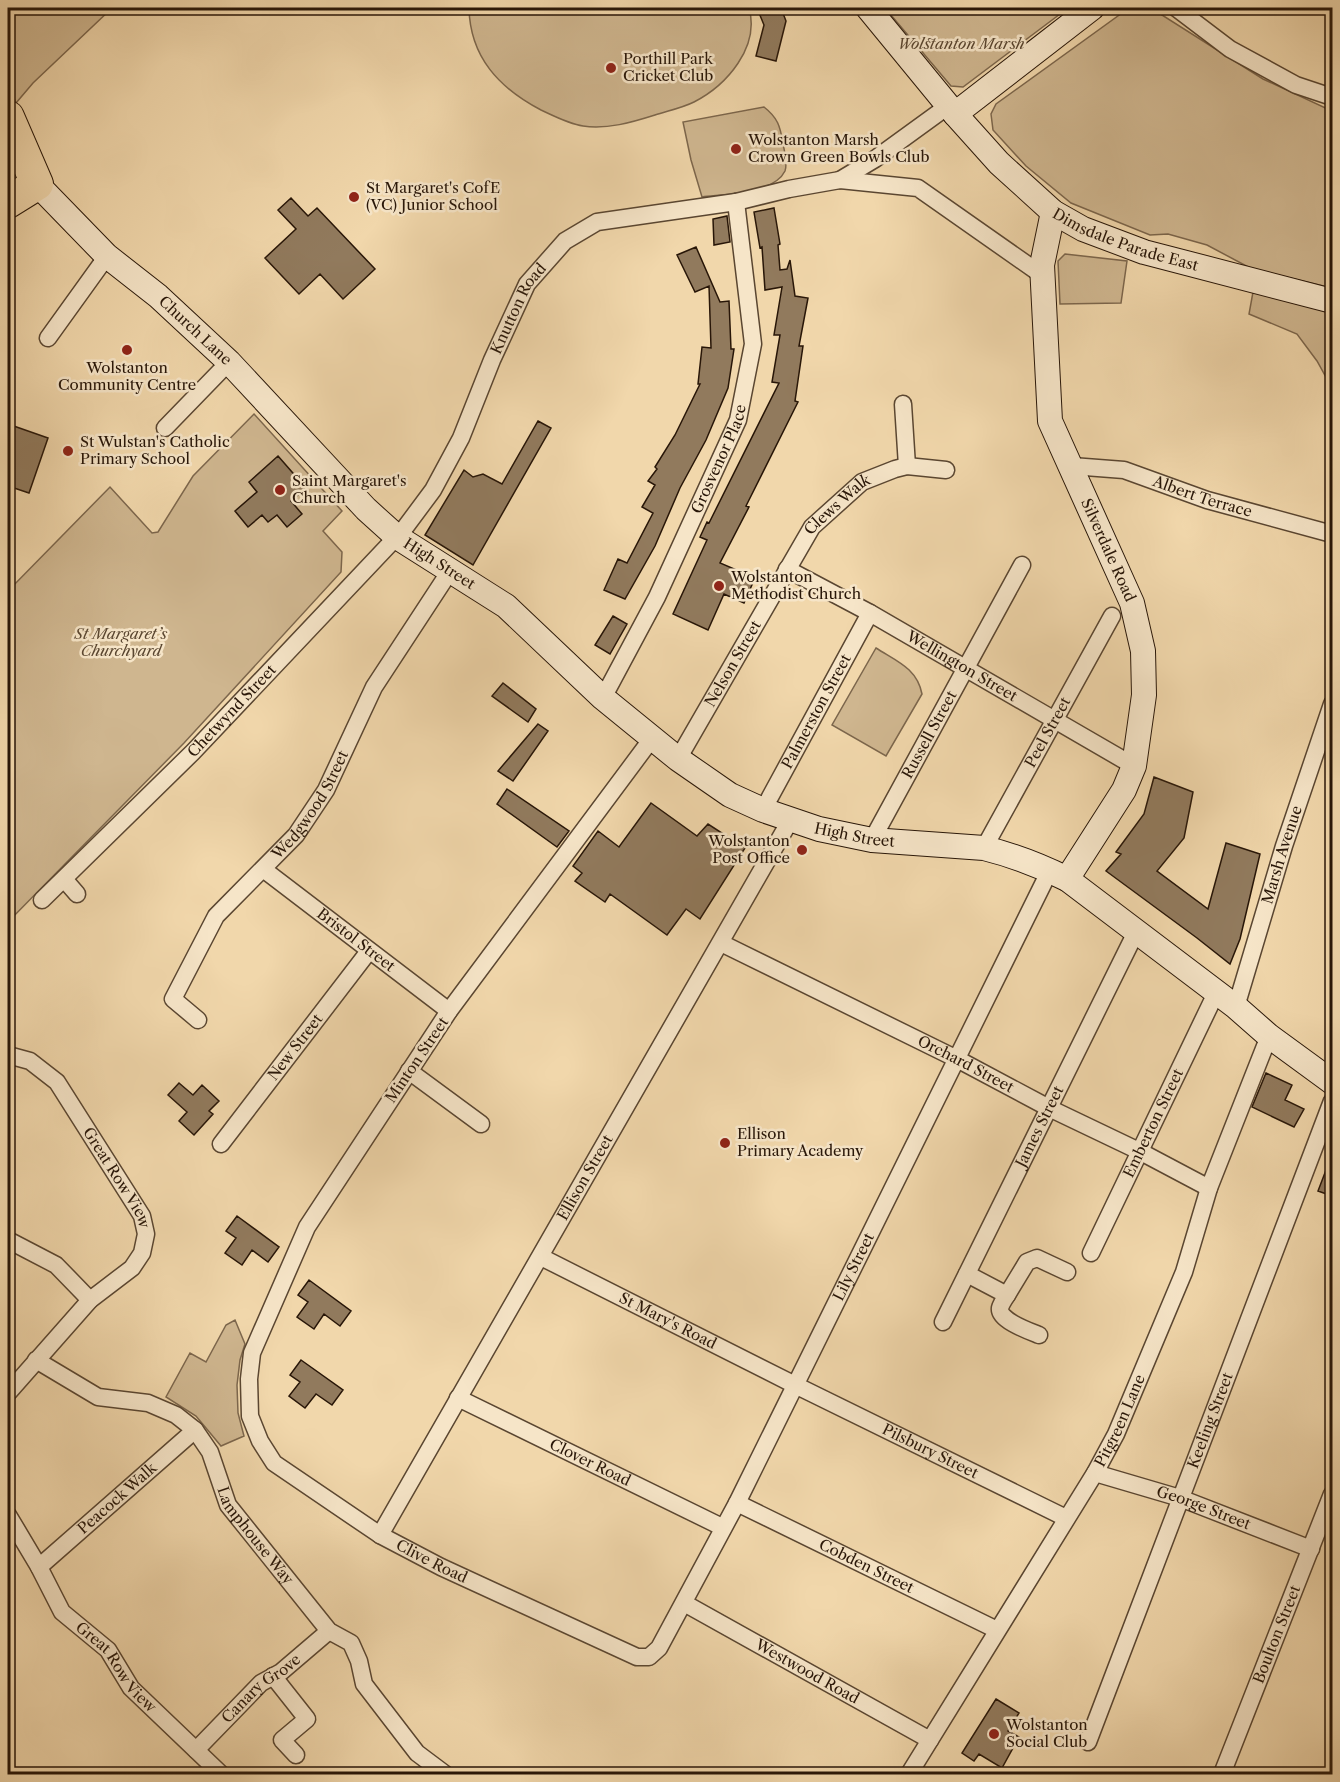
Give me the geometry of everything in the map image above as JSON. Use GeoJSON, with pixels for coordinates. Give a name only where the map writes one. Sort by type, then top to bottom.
{"type":"FeatureCollection","features":[{"type":"Feature","properties":{"kind":"highway","name":"Church Lane"},"geometry":{"type":"LineString","coordinates":[[8,117],[37,184]]}},
{"type":"Feature","properties":{"kind":"highway"},"geometry":{"type":"LineString","coordinates":[[8,202],[37,184]]}},
{"type":"Feature","properties":{"kind":"main road","name":"Dimsdale Parade East"},"geometry":{"type":"LineString","coordinates":[[868,8],[946,112],[1053,212],[1083,229],[1138,250],[1332,301]]}},
{"type":"Feature","properties":{"kind":"main road"},"geometry":{"type":"LineString","coordinates":[[946,112],[1092,8]]}},
{"type":"Feature","properties":{"kind":"main road","name":"Church Lane"},"geometry":{"type":"LineString","coordinates":[[37,184],[107,256],[158,296],[229,362],[366,509],[397,537]]}},
{"type":"Feature","properties":{"kind":"main road","name":"Silverdale Road"},"geometry":{"type":"LineString","coordinates":[[1053,212],[1042,265],[1050,421],[1132,603],[1143,651],[1144,695],[1134,765],[1124,790],[1058,874]]}},
{"type":"Feature","properties":{"kind":"main road","name":"High Street"},"geometry":{"type":"LineString","coordinates":[[397,537],[506,606],[603,698],[678,759],[730,795],[763,810],[819,829],[872,840],[984,848],[1001,852],[1058,874],[1332,1082]]}},
{"type":"Feature","properties":{"kind":"street"},"geometry":{"type":"LineString","coordinates":[[1176,8],[1230,49],[1296,85],[1332,97]]}},
{"type":"Feature","properties":{"kind":"street"},"geometry":{"type":"LineString","coordinates":[[840,180],[946,112]]}},
{"type":"Feature","properties":{"kind":"street"},"geometry":{"type":"LineString","coordinates":[[840,180],[918,188],[1042,275]]}},
{"type":"Feature","properties":{"kind":"street","name":"Knutton Road"},"geometry":{"type":"LineString","coordinates":[[397,537],[433,490],[461,438],[492,360],[527,284],[565,241],[597,222],[736,202],[793,188],[840,180]]}},
{"type":"Feature","properties":{"kind":"street","name":"Grosvenor Place"},"geometry":{"type":"LineString","coordinates":[[603,698],[657,597],[738,420],[753,344],[736,202]]}},
{"type":"Feature","properties":{"kind":"street"},"geometry":{"type":"LineString","coordinates":[[48,338],[107,256]]}},
{"type":"Feature","properties":{"kind":"street"},"geometry":{"type":"LineString","coordinates":[[165,428],[229,362]]}},
{"type":"Feature","properties":{"kind":"street"},"geometry":{"type":"LineString","coordinates":[[903,404],[907,466]]}},
{"type":"Feature","properties":{"kind":"street","name":"Clews Walk"},"geometry":{"type":"LineString","coordinates":[[787,569],[812,527],[862,482],[907,466],[946,470]]}},
{"type":"Feature","properties":{"kind":"street","name":"Albert Terrace"},"geometry":{"type":"LineString","coordinates":[[1072,466],[1124,470],[1207,500],[1332,534]]}},
{"type":"Feature","properties":{"kind":"street","name":"Chetwynd Street"},"geometry":{"type":"LineString","coordinates":[[42,900],[200,745],[397,537]]}},
{"type":"Feature","properties":{"kind":"street","name":"Russell Street"},"geometry":{"type":"LineString","coordinates":[[872,840],[1022,565]]}},
{"type":"Feature","properties":{"kind":"street","name":"Wellington Street"},"geometry":{"type":"LineString","coordinates":[[787,569],[870,613],[1134,765]]}},
{"type":"Feature","properties":{"kind":"street","name":"Nelson Street"},"geometry":{"type":"LineString","coordinates":[[678,759],[787,569]]}},
{"type":"Feature","properties":{"kind":"street","name":"Wedgwood Street"},"geometry":{"type":"LineString","coordinates":[[198,1020],[173,999],[216,916],[296,835],[326,790],[375,687],[450,572]]}},
{"type":"Feature","properties":{"kind":"street","name":"Palmerston Street"},"geometry":{"type":"LineString","coordinates":[[763,810],[870,613]]}},
{"type":"Feature","properties":{"kind":"street","name":"Peel Street"},"geometry":{"type":"LineString","coordinates":[[984,848],[1112,616]]}},
{"type":"Feature","properties":{"kind":"street","name":"Marsh Avenue"},"geometry":{"type":"LineString","coordinates":[[1226,1000],[1284,846],[1332,704]]}},
{"type":"Feature","properties":{"kind":"street","name":"Minton Street"},"geometry":{"type":"LineString","coordinates":[[250,1416],[249,1379],[252,1353],[307,1227],[449,1011],[652,737]]}},
{"type":"Feature","properties":{"kind":"street","name":"Ellison Street"},"geometry":{"type":"LineString","coordinates":[[380,1535],[722,944],[791,819]]}},
{"type":"Feature","properties":{"kind":"street","name":"Bristol Street"},"geometry":{"type":"LineString","coordinates":[[262,869],[449,1011]]}},
{"type":"Feature","properties":{"kind":"street","name":"Lily Street"},"geometry":{"type":"LineString","coordinates":[[649,1657],[659,1648],[722,1527],[737,1503],[957,1059],[1058,874]]}},
{"type":"Feature","properties":{"kind":"street"},"geometry":{"type":"LineString","coordinates":[[64,879],[77,894]]}},
{"type":"Feature","properties":{"kind":"street","name":"James Street"},"geometry":{"type":"LineString","coordinates":[[944,1322],[1136,932]]}},
{"type":"Feature","properties":{"kind":"street","name":"Orchard Street"},"geometry":{"type":"LineString","coordinates":[[722,944],[957,1059],[1209,1188]]}},
{"type":"Feature","properties":{"kind":"street","name":"New Street"},"geometry":{"type":"LineString","coordinates":[[221,1144],[369,951]]}},
{"type":"Feature","properties":{"kind":"street","name":"Emberton Street"},"geometry":{"type":"LineString","coordinates":[[1091,1252],[1141,1152],[1226,1000]]}},
{"type":"Feature","properties":{"kind":"street","name":"Pitgreen Lane"},"geometry":{"type":"LineString","coordinates":[[909,1774],[1095,1473],[1116,1434],[1184,1272],[1209,1188],[1269,1036]]}},
{"type":"Feature","properties":{"kind":"street","name":"Great Row View"},"geometry":{"type":"LineString","coordinates":[[8,1055],[30,1061],[57,1082],[142,1216],[146,1234],[142,1253],[132,1268],[90,1300],[8,1393]]}},
{"type":"Feature","properties":{"kind":"street"},"geometry":{"type":"LineString","coordinates":[[409,1071],[481,1124]]}},
{"type":"Feature","properties":{"kind":"street","name":"Keeling Street"},"geometry":{"type":"LineString","coordinates":[[1088,1742],[1332,1101]]}},
{"type":"Feature","properties":{"kind":"street"},"geometry":{"type":"LineString","coordinates":[[8,1240],[56,1265],[90,1300]]}},
{"type":"Feature","properties":{"kind":"street","name":"St Mary's Road"},"geometry":{"type":"LineString","coordinates":[[541,1257],[795,1385]]}},
{"type":"Feature","properties":{"kind":"street"},"geometry":{"type":"LineString","coordinates":[[1039,1335],[1004,1319],[1000,1314],[1000,1307],[1027,1262],[1037,1257],[1068,1272]]}},
{"type":"Feature","properties":{"kind":"street"},"geometry":{"type":"LineString","coordinates":[[967,1274],[1007,1295]]}},
{"type":"Feature","properties":{"kind":"street","name":"Lamphouse Way"},"geometry":{"type":"LineString","coordinates":[[36,1360],[98,1397],[148,1403],[176,1415],[195,1430],[210,1452],[228,1504],[328,1631],[351,1643],[359,1661],[364,1684],[417,1753],[435,1772]]}},
{"type":"Feature","properties":{"kind":"street","name":"Pilsbury Street"},"geometry":{"type":"LineString","coordinates":[[795,1385],[1066,1518]]}},
{"type":"Feature","properties":{"kind":"street","name":"Clover Road"},"geometry":{"type":"LineString","coordinates":[[458,1398],[722,1527]]}},
{"type":"Feature","properties":{"kind":"street","name":"Clive Road"},"geometry":{"type":"LineString","coordinates":[[250,1416],[260,1441],[274,1463],[380,1535],[441,1567],[637,1658],[649,1657]]}},
{"type":"Feature","properties":{"kind":"street","name":"Peacock Walk"},"geometry":{"type":"LineString","coordinates":[[39,1567],[195,1430]]}},
{"type":"Feature","properties":{"kind":"street","name":"George Street"},"geometry":{"type":"LineString","coordinates":[[1095,1473],[1180,1498],[1311,1549]]}},
{"type":"Feature","properties":{"kind":"street","name":"Boulton Street"},"geometry":{"type":"LineString","coordinates":[[1222,1774],[1332,1494]]}},
{"type":"Feature","properties":{"kind":"street","name":"Cobden Street"},"geometry":{"type":"LineString","coordinates":[[737,1503],[997,1630]]}},
{"type":"Feature","properties":{"kind":"street","name":"Great Row View"},"geometry":{"type":"LineString","coordinates":[[8,1515],[62,1612],[108,1650],[131,1688],[221,1774]]}},
{"type":"Feature","properties":{"kind":"street","name":"Westwood Road"},"geometry":{"type":"LineString","coordinates":[[684,1603],[930,1740]]}},
{"type":"Feature","properties":{"kind":"street","name":"Canary Grove"},"geometry":{"type":"LineString","coordinates":[[196,1750],[261,1683],[281,1672],[328,1631]]}},
{"type":"Feature","properties":{"kind":"street"},"geometry":{"type":"LineString","coordinates":[[273,1676],[307,1719],[282,1740],[296,1755]]}},
{"type":"Feature","properties":{"kind":"green space"},"geometry":{"type":"Polygon","coordinates":[[[8,8],[112,8],[33,83],[16,103],[8,83],[8,8]]]}},
{"type":"Feature","properties":{"kind":"green space","name":"Porthill Park Cricket Club"},"geometry":{"type":"Polygon","coordinates":[[[469,8],[749,8],[750,37],[738,63],[729,75],[718,86],[694,102],[619,125],[592,127],[572,124],[541,110],[512,92],[500,81],[481,56],[475,42],[469,8]]]}},
{"type":"Feature","properties":{"kind":"green space","name":"Wolstanton Marsh"},"geometry":{"type":"Polygon","coordinates":[[[885,8],[1068,8],[963,87],[951,86],[885,8]]]}},
{"type":"Feature","properties":{"kind":"green space"},"geometry":{"type":"Polygon","coordinates":[[[1129,8],[1151,8],[1263,79],[1332,111],[1332,288],[1252,269],[1207,245],[1168,234],[1150,235],[1071,203],[1026,166],[993,130],[991,114],[996,104],[1129,8]]]}},
{"type":"Feature","properties":{"kind":"green space","name":"Wolstanton Marsh Crown Green Bowls Club"},"geometry":{"type":"Polygon","coordinates":[[[764,107],[779,127],[786,157],[785,171],[779,179],[760,189],[702,197],[683,122],[764,107]]]}},
{"type":"Feature","properties":{"kind":"green space"},"geometry":{"type":"Polygon","coordinates":[[[1065,254],[1127,261],[1121,303],[1060,304],[1058,261],[1065,254]]]}},
{"type":"Feature","properties":{"kind":"green space"},"geometry":{"type":"Polygon","coordinates":[[[1253,292],[1332,310],[1332,388],[1317,361],[1297,334],[1249,314],[1253,292]]]}},
{"type":"Feature","properties":{"kind":"green space","name":"St Margaret’s Churchyard"},"geometry":{"type":"Polygon","coordinates":[[[254,414],[342,511],[323,531],[342,552],[341,572],[184,743],[8,922],[8,591],[110,487],[152,533],[158,532],[193,476],[254,414]]]}},
{"type":"Feature","properties":{"kind":"green space"},"geometry":{"type":"Polygon","coordinates":[[[876,648],[911,671],[922,694],[886,756],[832,725],[876,648]]]}},
{"type":"Feature","properties":{"kind":"green space"},"geometry":{"type":"Polygon","coordinates":[[[235,1320],[245,1344],[240,1360],[237,1385],[238,1413],[244,1436],[221,1446],[196,1416],[166,1397],[190,1353],[206,1362],[226,1325],[235,1320]]]}},
{"type":"Feature","properties":{"kind":"building"},"geometry":{"type":"Polygon","coordinates":[[[757,8],[781,8],[786,21],[776,61],[756,56],[764,25],[757,8]]]}},
{"type":"Feature","properties":{"kind":"building"},"geometry":{"type":"Polygon","coordinates":[[[291,198],[308,216],[317,208],[375,269],[343,299],[320,274],[299,294],[265,258],[296,229],[278,210],[291,198]]]}},
{"type":"Feature","properties":{"kind":"building"},"geometry":{"type":"Polygon","coordinates":[[[774,208],[780,244],[778,245],[780,270],[787,269],[790,260],[795,296],[808,298],[799,346],[803,346],[795,401],[798,402],[720,563],[755,578],[744,603],[724,594],[708,630],[673,614],[707,540],[700,537],[779,383],[772,382],[780,335],[774,335],[782,287],[765,290],[762,247],[760,248],[754,212],[774,208]]]}},
{"type":"Feature","properties":{"kind":"building"},"geometry":{"type":"Polygon","coordinates":[[[727,216],[730,242],[714,245],[713,219],[727,216]]]}},
{"type":"Feature","properties":{"kind":"building"},"geometry":{"type":"Polygon","coordinates":[[[696,247],[720,302],[729,301],[731,349],[734,349],[728,388],[706,440],[680,488],[655,546],[625,599],[604,590],[618,559],[627,563],[653,513],[642,507],[655,485],[648,481],[657,469],[655,467],[675,435],[700,384],[698,384],[702,347],[711,348],[709,286],[695,292],[677,255],[696,247]]]}},
{"type":"Feature","properties":{"kind":"building"},"geometry":{"type":"Polygon","coordinates":[[[538,421],[551,428],[473,565],[425,535],[464,470],[473,477],[483,474],[502,484],[538,421]]]}},
{"type":"Feature","properties":{"kind":"building"},"geometry":{"type":"Polygon","coordinates":[[[8,424],[48,438],[29,493],[8,486],[8,424]]]}},
{"type":"Feature","properties":{"kind":"building","name":"Saint Margaret's Church"},"geometry":{"type":"Polygon","coordinates":[[[278,456],[306,488],[291,501],[302,514],[287,527],[277,515],[268,522],[262,515],[248,527],[235,511],[257,492],[249,482],[278,456]]]}},
{"type":"Feature","properties":{"kind":"building"},"geometry":{"type":"Polygon","coordinates":[[[613,616],[627,624],[610,654],[595,645],[613,616]]]}},
{"type":"Feature","properties":{"kind":"building"},"geometry":{"type":"Polygon","coordinates":[[[503,683],[536,709],[528,722],[492,696],[503,683]]]}},
{"type":"Feature","properties":{"kind":"building"},"geometry":{"type":"Polygon","coordinates":[[[538,724],[548,731],[513,781],[498,771],[538,724]]]}},
{"type":"Feature","properties":{"kind":"building"},"geometry":{"type":"Polygon","coordinates":[[[1154,777],[1193,792],[1184,838],[1157,871],[1208,909],[1226,843],[1260,854],[1240,939],[1230,964],[1106,871],[1121,854],[1116,852],[1144,814],[1154,777]]]}},
{"type":"Feature","properties":{"kind":"building"},"geometry":{"type":"Polygon","coordinates":[[[507,789],[569,831],[557,847],[497,804],[507,789]]]}},
{"type":"Feature","properties":{"kind":"building"},"geometry":{"type":"Polygon","coordinates":[[[651,803],[697,836],[708,824],[745,848],[700,919],[686,909],[667,935],[610,894],[605,902],[575,881],[582,873],[573,866],[598,831],[619,847],[651,803]]]}},
{"type":"Feature","properties":{"kind":"building"},"geometry":{"type":"Polygon","coordinates":[[[1266,1073],[1292,1085],[1285,1100],[1304,1109],[1294,1127],[1252,1107],[1266,1073]]]}},
{"type":"Feature","properties":{"kind":"building"},"geometry":{"type":"Polygon","coordinates":[[[179,1083],[193,1095],[202,1085],[219,1101],[209,1111],[213,1114],[194,1135],[179,1121],[187,1112],[168,1095],[179,1083]]]}},
{"type":"Feature","properties":{"kind":"building"},"geometry":{"type":"Polygon","coordinates":[[[1332,1157],[1332,1196],[1318,1191],[1332,1157]]]}},
{"type":"Feature","properties":{"kind":"building"},"geometry":{"type":"Polygon","coordinates":[[[237,1216],[279,1247],[268,1262],[252,1250],[242,1265],[225,1253],[236,1238],[226,1231],[237,1216]]]}},
{"type":"Feature","properties":{"kind":"building"},"geometry":{"type":"Polygon","coordinates":[[[309,1280],[351,1311],[340,1326],[324,1314],[314,1329],[297,1317],[308,1302],[298,1295],[309,1280]]]}},
{"type":"Feature","properties":{"kind":"building"},"geometry":{"type":"Polygon","coordinates":[[[301,1360],[343,1390],[332,1405],[316,1394],[305,1408],[289,1396],[300,1382],[290,1375],[301,1360]]]}},
{"type":"Feature","properties":{"kind":"building","name":"Wolstanton Social Club"},"geometry":{"type":"Polygon","coordinates":[[[996,1699],[1019,1713],[1008,1731],[1019,1737],[1002,1768],[979,1754],[974,1761],[962,1753],[996,1699]]]}},
{"type":"Feature","properties":{"kind":"place","name":"Porthill Park Cricket Club"},"geometry":{"type":"Point","coordinates":[611,68]}},
{"type":"Feature","properties":{"kind":"place","name":"Wolstanton Marsh Crown Green Bowls Club"},"geometry":{"type":"Point","coordinates":[736,149]}},
{"type":"Feature","properties":{"kind":"place","name":"St Margaret's CofE (VC) Junior School"},"geometry":{"type":"Point","coordinates":[354,197]}},
{"type":"Feature","properties":{"kind":"place","name":"Wolstanton Community Centre"},"geometry":{"type":"Point","coordinates":[127,350]}},
{"type":"Feature","properties":{"kind":"place","name":"St Wulstan's Catholic Primary School"},"geometry":{"type":"Point","coordinates":[68,451]}},
{"type":"Feature","properties":{"kind":"place","name":"Saint Margaret's Church"},"geometry":{"type":"Point","coordinates":[280,490]}},
{"type":"Feature","properties":{"kind":"place","name":"Wolstanton Methodist Church"},"geometry":{"type":"Point","coordinates":[719,586]}},
{"type":"Feature","properties":{"kind":"place","name":"Wolstanton Post Office"},"geometry":{"type":"Point","coordinates":[802,850]}},
{"type":"Feature","properties":{"kind":"place","name":"Ellison Primary Academy"},"geometry":{"type":"Point","coordinates":[725,1143]}},
{"type":"Feature","properties":{"kind":"place","name":"Wolstanton Social Club"},"geometry":{"type":"Point","coordinates":[994,1734]}}]}
